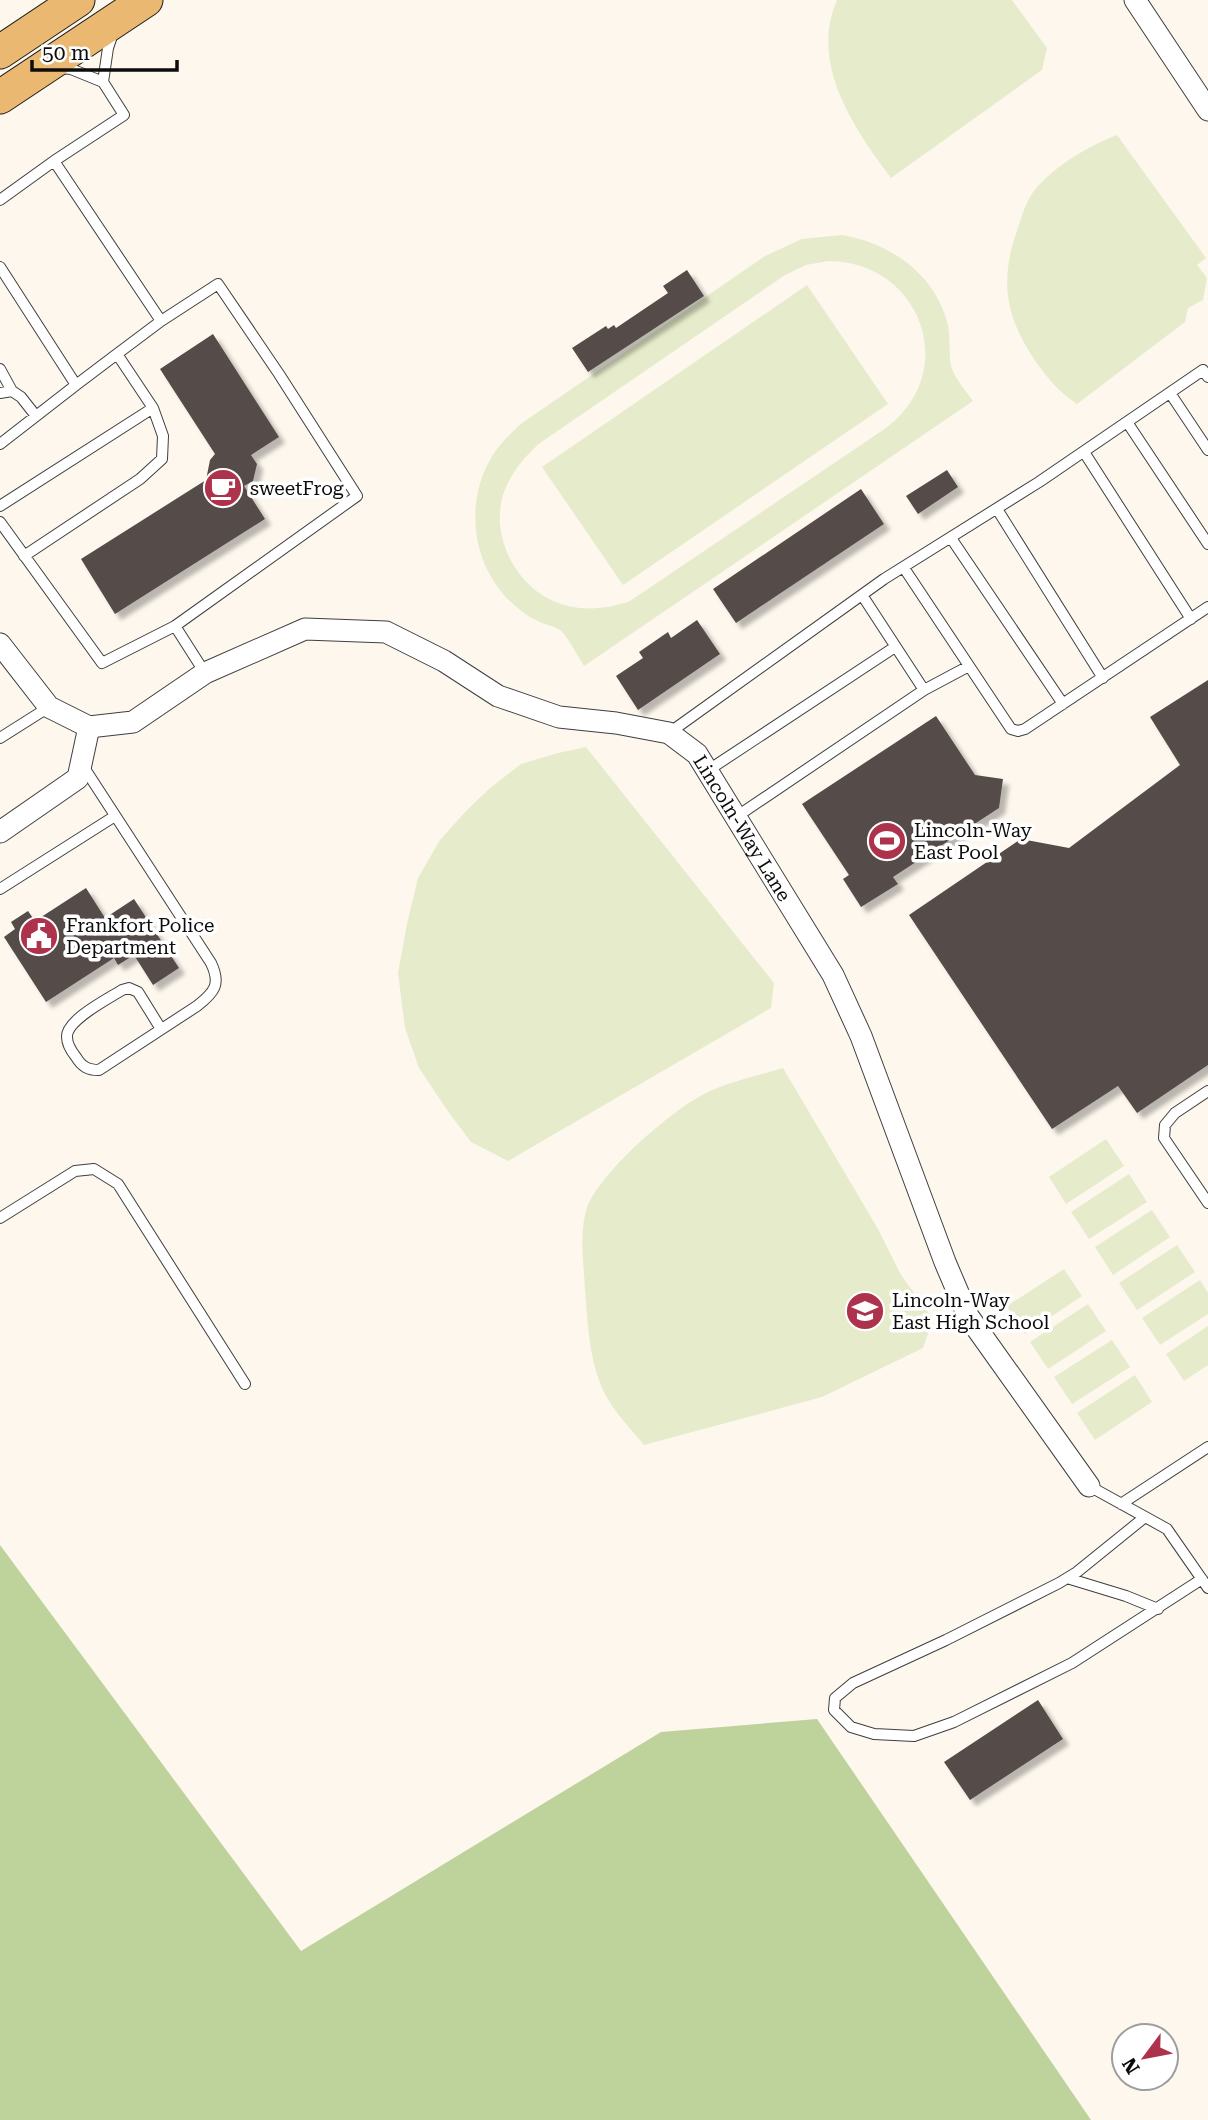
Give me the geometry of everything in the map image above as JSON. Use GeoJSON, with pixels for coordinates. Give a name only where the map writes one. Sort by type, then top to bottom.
{"type":"FeatureCollection","features":[{"type":"Feature","properties":{"kind":"main road"},"geometry":{"type":"LineString","coordinates":[[0,51],[78,0]]}},
{"type":"Feature","properties":{"kind":"main road"},"geometry":{"type":"LineString","coordinates":[[0,97],[146,0]]}},
{"type":"Feature","properties":{"kind":"street"},"geometry":{"type":"LineString","coordinates":[[1135,0],[1208,110]]}},
{"type":"Feature","properties":{"kind":"street","name":"Lincoln-Way Lane"},"geometry":{"type":"LineString","coordinates":[[89,727],[132,722],[205,673],[305,629],[386,632],[444,661],[498,696],[559,717],[616,723],[669,733],[697,754],[833,975],[861,1036],[945,1262],[968,1316],[1089,1486]]}},
{"type":"Feature","properties":{"kind":"street"},"geometry":{"type":"LineString","coordinates":[[0,644],[50,708],[89,727],[78,778],[0,832]]}},
{"type":"Feature","properties":{"kind":"lane"},"geometry":{"type":"LineString","coordinates":[[103,82],[108,48],[117,19]]}},
{"type":"Feature","properties":{"kind":"lane"},"geometry":{"type":"LineString","coordinates":[[0,200],[124,115],[103,82],[71,69],[47,66]]}},
{"type":"Feature","properties":{"kind":"lane"},"geometry":{"type":"LineString","coordinates":[[54,161],[161,321]]}},
{"type":"Feature","properties":{"kind":"lane"},"geometry":{"type":"LineString","coordinates":[[0,267],[76,385]]}},
{"type":"Feature","properties":{"kind":"lane"},"geometry":{"type":"LineString","coordinates":[[0,444],[161,321],[218,284],[357,496],[175,626],[102,663],[0,522]]}},
{"type":"Feature","properties":{"kind":"lane"},"geometry":{"type":"LineString","coordinates":[[24,556],[140,479],[162,459],[163,436],[153,408],[117,354]]}},
{"type":"Feature","properties":{"kind":"lane"},"geometry":{"type":"LineString","coordinates":[[0,369],[12,391],[21,397],[36,416]]}},
{"type":"Feature","properties":{"kind":"lane"},"geometry":{"type":"LineString","coordinates":[[669,733],[884,579],[997,509],[1206,371]]}},
{"type":"Feature","properties":{"kind":"lane"},"geometry":{"type":"LineString","coordinates":[[0,393],[12,391]]}},
{"type":"Feature","properties":{"kind":"lane"},"geometry":{"type":"LineString","coordinates":[[1170,393],[1208,450]]}},
{"type":"Feature","properties":{"kind":"lane"},"geometry":{"type":"LineString","coordinates":[[0,506],[153,408]]}},
{"type":"Feature","properties":{"kind":"lane"},"geometry":{"type":"LineString","coordinates":[[1127,422],[1208,544]]}},
{"type":"Feature","properties":{"kind":"lane"},"geometry":{"type":"LineString","coordinates":[[1084,452],[1191,619]]}},
{"type":"Feature","properties":{"kind":"lane"},"geometry":{"type":"LineString","coordinates":[[997,509],[1103,678]]}},
{"type":"Feature","properties":{"kind":"lane"},"geometry":{"type":"LineString","coordinates":[[951,538],[1063,704]]}},
{"type":"Feature","properties":{"kind":"lane"},"geometry":{"type":"LineString","coordinates":[[904,568],[1011,729],[1018,731],[1025,729],[1208,607]]}},
{"type":"Feature","properties":{"kind":"lane"},"geometry":{"type":"LineString","coordinates":[[862,595],[924,690]]}},
{"type":"Feature","properties":{"kind":"lane"},"geometry":{"type":"LineString","coordinates":[[175,626],[205,673]]}},
{"type":"Feature","properties":{"kind":"lane"},"geometry":{"type":"LineString","coordinates":[[708,771],[895,647]]}},
{"type":"Feature","properties":{"kind":"lane"},"geometry":{"type":"LineString","coordinates":[[736,817],[924,690],[969,666]]}},
{"type":"Feature","properties":{"kind":"lane"},"geometry":{"type":"LineString","coordinates":[[0,738],[50,708]]}},
{"type":"Feature","properties":{"kind":"lane"},"geometry":{"type":"LineString","coordinates":[[81,764],[217,975],[216,986],[209,997],[161,1029],[99,1070],[89,1070],[79,1063],[66,1036],[70,1025],[80,1017],[129,988],[138,992],[161,1029]]}},
{"type":"Feature","properties":{"kind":"lane"},"geometry":{"type":"LineString","coordinates":[[0,889],[115,816]]}},
{"type":"Feature","properties":{"kind":"lane"},"geometry":{"type":"LineString","coordinates":[[1208,1091],[1175,1113],[1165,1125],[1164,1138],[1208,1203]]}},
{"type":"Feature","properties":{"kind":"lane"},"geometry":{"type":"LineString","coordinates":[[0,1217],[75,1171],[94,1169],[118,1184],[245,1384]]}},
{"type":"Feature","properties":{"kind":"lane"},"geometry":{"type":"LineString","coordinates":[[1121,1504],[1208,1447]]}},
{"type":"Feature","properties":{"kind":"lane"},"geometry":{"type":"LineString","coordinates":[[1089,1486],[1167,1529],[1205,1584],[1158,1609],[1072,1663],[954,1722],[914,1736],[874,1734],[851,1727],[834,1710],[835,1698],[853,1683],[946,1640],[1067,1578],[1145,1517]]}},
{"type":"Feature","properties":{"kind":"lane"},"geometry":{"type":"LineString","coordinates":[[1067,1578],[1158,1609]]}},
{"type":"Feature","properties":{"kind":"green space"},"geometry":{"type":"Polygon","coordinates":[[[837,0],[1012,0],[1047,48],[1042,70],[891,178],[850,117],[832,71],[828,48],[830,24],[837,0]]]}},
{"type":"Feature","properties":{"kind":"green space"},"geometry":{"type":"Polygon","coordinates":[[[1117,135],[1206,258],[1197,265],[1207,278],[1203,300],[1188,308],[1185,322],[1077,404],[1059,390],[1026,346],[1008,299],[1008,267],[1023,213],[1037,187],[1074,156],[1117,135]]]}},
{"type":"Feature","properties":{"kind":"green space"},"geometry":{"type":"Polygon","coordinates":[[[842,235],[860,239],[878,245],[909,264],[933,291],[942,307],[948,325],[952,369],[973,401],[584,666],[563,632],[519,609],[499,589],[489,573],[481,555],[475,516],[482,478],[490,460],[500,445],[522,423],[765,256],[802,239],[842,235]],[[828,261],[806,265],[785,275],[534,448],[509,480],[500,510],[503,541],[516,569],[526,582],[551,600],[580,608],[601,608],[630,601],[886,428],[909,404],[922,378],[925,350],[920,323],[907,299],[887,279],[860,266],[828,261]]]}},
{"type":"Feature","properties":{"kind":"green space"},"geometry":{"type":"Polygon","coordinates":[[[807,285],[888,404],[623,585],[542,467],[807,285]]]}},
{"type":"Feature","properties":{"kind":"green space"},"geometry":{"type":"Polygon","coordinates":[[[586,747],[774,983],[771,1008],[508,1161],[471,1142],[419,1068],[405,1028],[398,973],[407,924],[418,878],[440,840],[467,810],[521,764],[586,747]]]}},
{"type":"Feature","properties":{"kind":"green space"},"geometry":{"type":"Polygon","coordinates":[[[783,1068],[878,1229],[901,1275],[933,1319],[923,1348],[822,1397],[644,1445],[609,1401],[592,1357],[583,1260],[586,1211],[604,1180],[620,1162],[637,1144],[675,1113],[715,1089],[783,1068]]]}},
{"type":"Feature","properties":{"kind":"green space"},"geometry":{"type":"Polygon","coordinates":[[[1106,1139],[1124,1166],[1066,1204],[1049,1177],[1106,1139]]]}},
{"type":"Feature","properties":{"kind":"green space"},"geometry":{"type":"Polygon","coordinates":[[[1129,1174],[1147,1202],[1089,1239],[1071,1212],[1129,1174]]]}},
{"type":"Feature","properties":{"kind":"green space"},"geometry":{"type":"Polygon","coordinates":[[[1152,1210],[1170,1237],[1113,1275],[1095,1247],[1152,1210]]]}},
{"type":"Feature","properties":{"kind":"green space"},"geometry":{"type":"Polygon","coordinates":[[[1177,1245],[1195,1272],[1137,1310],[1119,1283],[1177,1245]]]}},
{"type":"Feature","properties":{"kind":"green space"},"geometry":{"type":"Polygon","coordinates":[[[1064,1269],[1082,1296],[1025,1334],[1007,1306],[1064,1269]]]}},
{"type":"Feature","properties":{"kind":"green space"},"geometry":{"type":"Polygon","coordinates":[[[1200,1280],[1208,1293],[1208,1314],[1160,1345],[1142,1318],[1200,1280]]]}},
{"type":"Feature","properties":{"kind":"green space"},"geometry":{"type":"Polygon","coordinates":[[[1088,1304],[1106,1331],[1048,1369],[1030,1342],[1088,1304]]]}},
{"type":"Feature","properties":{"kind":"green space"},"geometry":{"type":"Polygon","coordinates":[[[1208,1326],[1208,1365],[1184,1381],[1166,1354],[1208,1326]]]}},
{"type":"Feature","properties":{"kind":"green space"},"geometry":{"type":"Polygon","coordinates":[[[1112,1340],[1130,1367],[1072,1404],[1054,1377],[1112,1340]]]}},
{"type":"Feature","properties":{"kind":"green space"},"geometry":{"type":"Polygon","coordinates":[[[1135,1375],[1152,1402],[1095,1440],[1077,1413],[1135,1375]]]}},
{"type":"Feature","properties":{"kind":"green space"},"geometry":{"type":"Polygon","coordinates":[[[0,1545],[301,1951],[661,1732],[817,1719],[1091,2120],[0,2120],[0,1545]]]}},
{"type":"Feature","properties":{"kind":"building"},"geometry":{"type":"Polygon","coordinates":[[[687,270],[704,296],[588,372],[572,348],[606,326],[608,329],[614,325],[616,328],[668,293],[663,286],[687,270]]]}},
{"type":"Feature","properties":{"kind":"building"},"geometry":{"type":"Polygon","coordinates":[[[213,334],[279,437],[251,455],[257,464],[253,481],[244,486],[265,519],[115,614],[81,559],[206,480],[210,460],[215,454],[160,369],[213,334]]]}},
{"type":"Feature","properties":{"kind":"building"},"geometry":{"type":"Polygon","coordinates":[[[947,470],[958,487],[918,514],[906,496],[947,470]]]}},
{"type":"Feature","properties":{"kind":"building"},"geometry":{"type":"Polygon","coordinates":[[[861,489],[884,524],[736,623],[713,589],[861,489]]]}},
{"type":"Feature","properties":{"kind":"building"},"geometry":{"type":"Polygon","coordinates":[[[697,620],[720,654],[638,710],[616,676],[643,658],[639,652],[668,632],[671,638],[697,620]]]}},
{"type":"Feature","properties":{"kind":"building"},"geometry":{"type":"Polygon","coordinates":[[[1208,680],[1208,1065],[1137,1113],[1118,1086],[1052,1129],[909,915],[1021,839],[1069,848],[1180,765],[1150,717],[1208,680]]]}},
{"type":"Feature","properties":{"kind":"building","name":"Lincoln-Way East Pool"},"geometry":{"type":"Polygon","coordinates":[[[936,716],[975,775],[1003,779],[999,808],[893,877],[898,884],[861,907],[843,879],[849,875],[802,804],[936,716]]]}},
{"type":"Feature","properties":{"kind":"building"},"geometry":{"type":"Polygon","coordinates":[[[86,888],[105,918],[134,899],[179,968],[153,985],[134,955],[118,965],[114,958],[46,1002],[4,937],[15,929],[11,922],[28,911],[35,921],[86,888]]]}},
{"type":"Feature","properties":{"kind":"building"},"geometry":{"type":"Polygon","coordinates":[[[1038,1700],[1063,1739],[970,1800],[944,1762],[1038,1700]]]}},
{"type":"Feature","properties":{"kind":"place","name":"sweetFrog"},"geometry":{"type":"Point","coordinates":[223,488]}},
{"type":"Feature","properties":{"kind":"place","name":"Lincoln-Way East Pool"},"geometry":{"type":"Point","coordinates":[887,841]}},
{"type":"Feature","properties":{"kind":"place","name":"Frankfort Police Department"},"geometry":{"type":"Point","coordinates":[39,936]}},
{"type":"Feature","properties":{"kind":"place","name":"Lincoln-Way East High School"},"geometry":{"type":"Point","coordinates":[865,1311]}}]}
